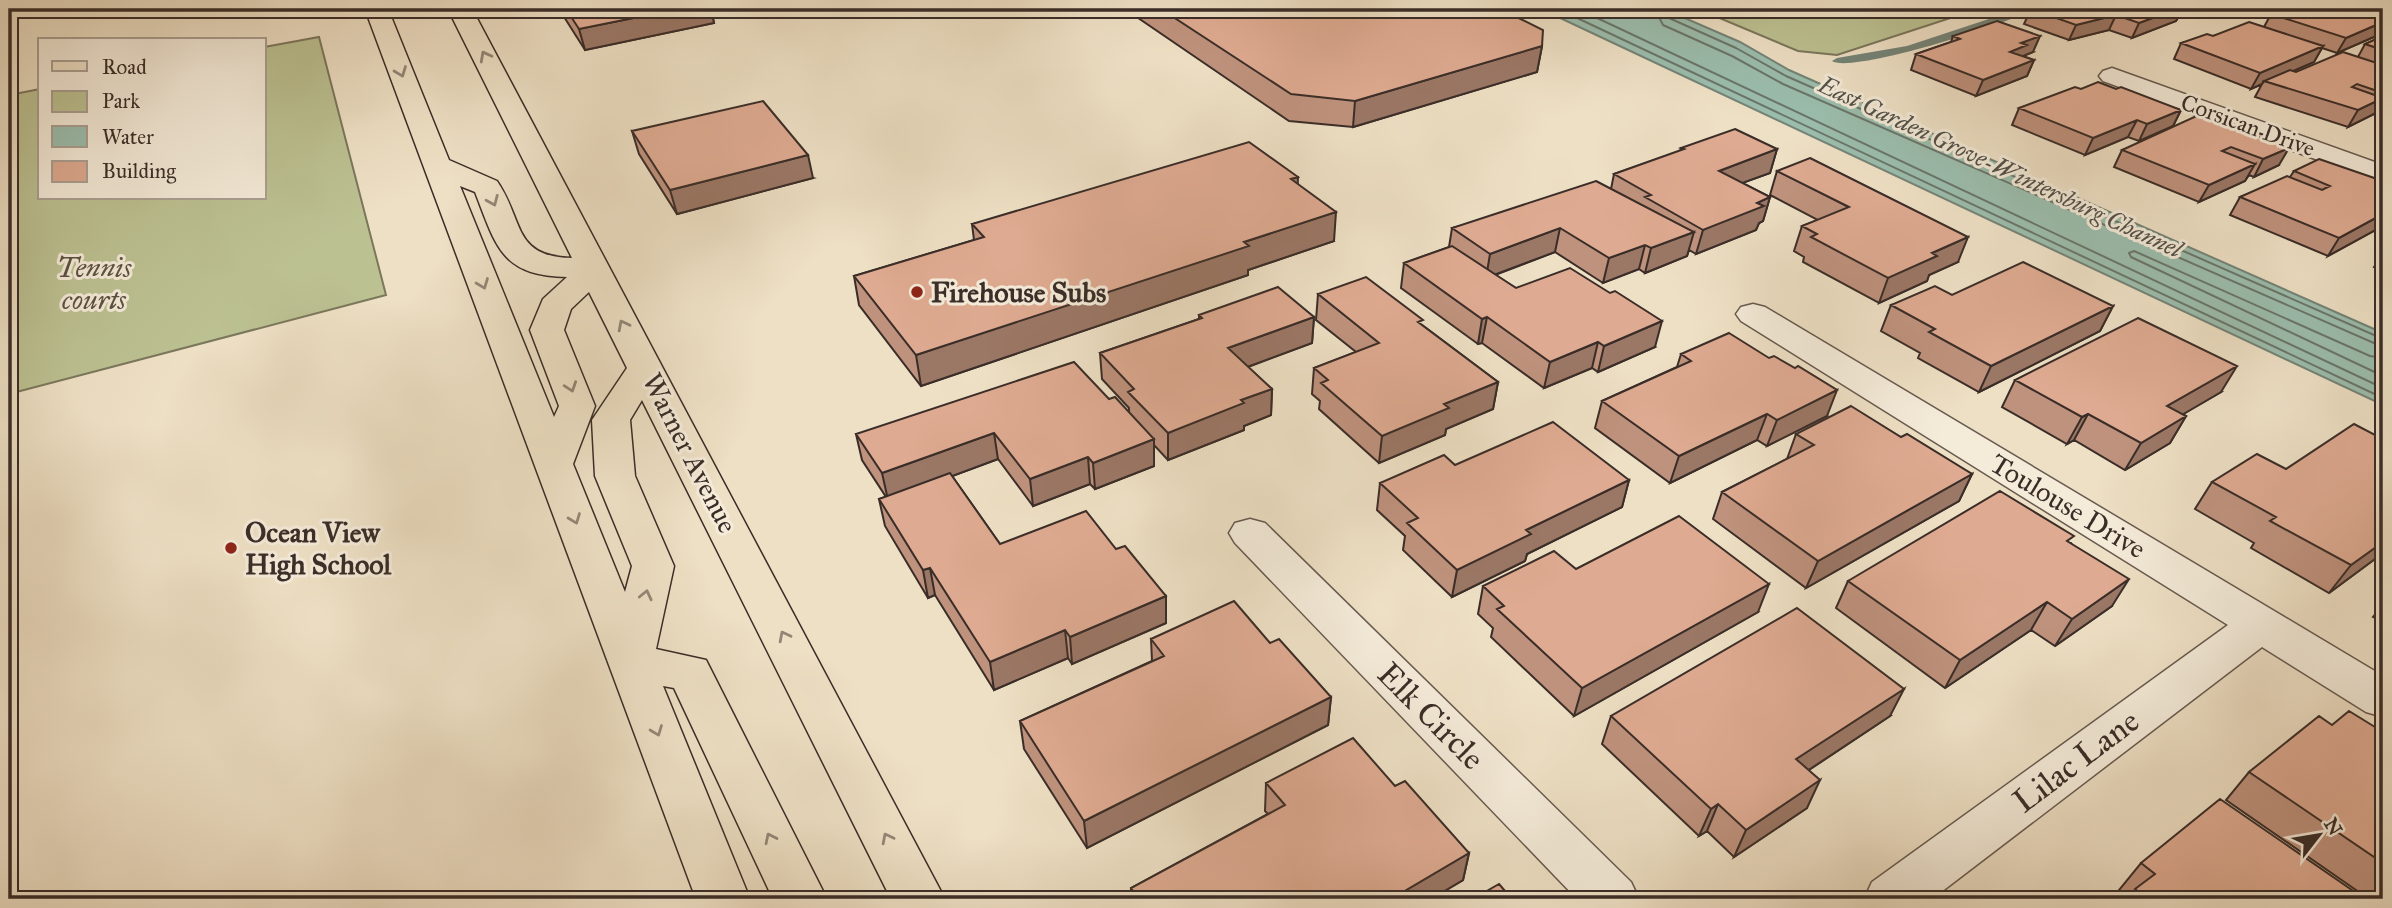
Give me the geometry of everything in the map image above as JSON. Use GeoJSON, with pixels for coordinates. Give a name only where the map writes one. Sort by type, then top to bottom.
{"type":"FeatureCollection","features":[{"type":"Feature","properties":{"kind":"main road"},"geometry":{"type":"LineString","coordinates":[[376,9],[723,899]]}},
{"type":"Feature","properties":{"kind":"main road","name":"Warner Avenue"},"geometry":{"type":"LineString","coordinates":[[460,9],[918,899]]}},
{"type":"Feature","properties":{"kind":"main road"},"geometry":{"type":"LineString","coordinates":[[438,166],[487,187],[512,246],[540,267],[595,268]]}},
{"type":"Feature","properties":{"kind":"main road"},"geometry":{"type":"LineString","coordinates":[[553,464],[577,406],[547,330],[555,306],[595,268]]}},
{"type":"Feature","properties":{"kind":"main road"},"geometry":{"type":"LineString","coordinates":[[630,662],[653,566],[615,476],[611,420],[645,367]]}},
{"type":"Feature","properties":{"kind":"main road"},"geometry":{"type":"LineString","coordinates":[[630,662],[690,673],[800,899]]}},
{"type":"Feature","properties":{"kind":"street","name":"Corsican Drive"},"geometry":{"type":"LineString","coordinates":[[2112,76],[2383,175]]}},
{"type":"Feature","properties":{"kind":"street","name":"Toulouse Drive"},"geometry":{"type":"LineString","coordinates":[[1753,314],[2383,699]]}},
{"type":"Feature","properties":{"kind":"street","name":"Elk Circle"},"geometry":{"type":"LineString","coordinates":[[1250,533],[1612,899]]}},
{"type":"Feature","properties":{"kind":"street","name":"Lilac Lane"},"geometry":{"type":"LineString","coordinates":[[1891,899],[2261,624]]}},
{"type":"Feature","properties":{"kind":"green space"},"geometry":{"type":"Polygon","coordinates":[[[1698,9],[1978,9],[1837,55],[1798,51],[1698,9]]]}},
{"type":"Feature","properties":{"kind":"green space","name":"Tennis courts"},"geometry":{"type":"Polygon","coordinates":[[[319,37],[386,295],[9,394],[9,95],[38,89],[38,200],[266,200],[266,47],[319,37]]]}},
{"type":"Feature","properties":{"kind":"water","name":"East Garden Grove-Wintersburg Channel"},"geometry":{"type":"Polygon","coordinates":[[[1541,9],[1664,9],[1740,42],[1789,70],[2383,333],[2383,405],[1541,9]]]}},
{"type":"Feature","properties":{"kind":"building"},"geometry":{"type":"Polygon","coordinates":[[[566,9],[678,9],[579,29],[566,9]]]}},
{"type":"Feature","properties":{"kind":"building"},"geometry":{"type":"Polygon","coordinates":[[[1161,9],[1500,9],[1543,30],[1542,46],[1355,101],[1291,94],[1161,9]]]}},
{"type":"Feature","properties":{"kind":"building"},"geometry":{"type":"Polygon","coordinates":[[[2031,9],[2177,9],[2139,23],[2116,15],[2076,25],[2031,9]]]}},
{"type":"Feature","properties":{"kind":"building"},"geometry":{"type":"Polygon","coordinates":[[[2285,9],[2383,9],[2383,22],[2346,38],[2271,14],[2285,9]]]}},
{"type":"Feature","properties":{"kind":"building"},"geometry":{"type":"Polygon","coordinates":[[[1997,21],[2040,36],[2021,43],[2027,45],[2010,52],[2034,60],[1983,80],[1916,54],[1960,39],[1953,36],[1997,21]]]}},
{"type":"Feature","properties":{"kind":"building"},"geometry":{"type":"Polygon","coordinates":[[[2249,22],[2323,46],[2260,73],[2181,43],[2207,34],[2213,36],[2249,22]]]}},
{"type":"Feature","properties":{"kind":"building"},"geometry":{"type":"Polygon","coordinates":[[[2383,36],[2383,50],[2365,44],[2383,36]]]}},
{"type":"Feature","properties":{"kind":"building"},"geometry":{"type":"Polygon","coordinates":[[[2343,52],[2383,65],[2383,93],[2357,84],[2352,87],[2383,98],[2358,110],[2264,81],[2290,70],[2296,72],[2343,52]]]}},
{"type":"Feature","properties":{"kind":"building"},"geometry":{"type":"Polygon","coordinates":[[[2098,82],[2116,89],[2121,87],[2181,110],[2147,124],[2137,120],[2093,138],[2019,108],[2075,87],[2081,89],[2098,82]]]}},
{"type":"Feature","properties":{"kind":"building"},"geometry":{"type":"Polygon","coordinates":[[[763,101],[808,155],[670,190],[632,131],[763,101]]]}},
{"type":"Feature","properties":{"kind":"building"},"geometry":{"type":"Polygon","coordinates":[[[2203,113],[2264,135],[2260,137],[2289,148],[2263,159],[2231,147],[2222,151],[2255,164],[2209,185],[2122,150],[2203,113]]]}},
{"type":"Feature","properties":{"kind":"building"},"geometry":{"type":"Polygon","coordinates":[[[1735,129],[1777,149],[1719,171],[1770,197],[1757,203],[1764,206],[1703,230],[1645,197],[1651,195],[1614,174],[1684,149],[1681,148],[1735,129]]]}},
{"type":"Feature","properties":{"kind":"building"},"geometry":{"type":"Polygon","coordinates":[[[1249,142],[1298,177],[1291,179],[1336,212],[1244,242],[1249,246],[916,355],[854,276],[984,237],[972,224],[1249,142]]]}},
{"type":"Feature","properties":{"kind":"building"},"geometry":{"type":"Polygon","coordinates":[[[1810,158],[1968,237],[1932,253],[1937,256],[1888,278],[1811,237],[1817,234],[1802,226],[1849,207],[1777,171],[1810,158]]]}},
{"type":"Feature","properties":{"kind":"building"},"geometry":{"type":"Polygon","coordinates":[[[2319,159],[2383,181],[2383,214],[2339,238],[2240,197],[2287,176],[2322,190],[2330,186],[2294,171],[2319,159]]]}},
{"type":"Feature","properties":{"kind":"building"},"geometry":{"type":"Polygon","coordinates":[[[1596,181],[1694,232],[1651,248],[1645,245],[1609,258],[1560,228],[1490,254],[1452,228],[1596,181]]]}},
{"type":"Feature","properties":{"kind":"building"},"geometry":{"type":"Polygon","coordinates":[[[1452,246],[1516,288],[1570,268],[1610,293],[1615,291],[1662,321],[1604,346],[1598,342],[1550,362],[1487,317],[1482,319],[1404,263],[1452,246]]]}},
{"type":"Feature","properties":{"kind":"building"},"geometry":{"type":"Polygon","coordinates":[[[2023,262],[2113,306],[1991,366],[1929,332],[1935,329],[1891,305],[1935,286],[1952,295],[2023,262]]]}},
{"type":"Feature","properties":{"kind":"building"},"geometry":{"type":"Polygon","coordinates":[[[1366,277],[1423,320],[1418,322],[1498,382],[1444,404],[1449,408],[1382,436],[1321,383],[1328,380],[1314,368],[1379,343],[1318,294],[1366,277]]]}},
{"type":"Feature","properties":{"kind":"building"},"geometry":{"type":"Polygon","coordinates":[[[1278,287],[1314,317],[1228,348],[1272,389],[1168,433],[1128,392],[1134,389],[1100,353],[1202,318],[1199,315],[1278,287]]]}},
{"type":"Feature","properties":{"kind":"building"},"geometry":{"type":"Polygon","coordinates":[[[2138,318],[2237,366],[2167,406],[2186,416],[2141,443],[2088,414],[2082,417],[2015,380],[2138,318]]]}},
{"type":"Feature","properties":{"kind":"building"},"geometry":{"type":"Polygon","coordinates":[[[1729,333],[1769,358],[1774,356],[1795,368],[1798,366],[1837,390],[1777,420],[1767,414],[1679,456],[1602,401],[1691,361],[1681,354],[1729,333]]]}},
{"type":"Feature","properties":{"kind":"building"},"geometry":{"type":"Polygon","coordinates":[[[1074,362],[1109,399],[1115,397],[1154,439],[1093,463],[1088,457],[1030,479],[994,433],[882,473],[856,434],[1074,362]]]}},
{"type":"Feature","properties":{"kind":"building"},"geometry":{"type":"Polygon","coordinates":[[[1851,406],[1901,437],[1907,434],[1972,474],[1818,561],[1722,492],[1814,445],[1796,434],[1851,406]]]}},
{"type":"Feature","properties":{"kind":"building"},"geometry":{"type":"Polygon","coordinates":[[[1553,422],[1629,480],[1526,530],[1531,534],[1457,570],[1407,523],[1418,518],[1380,483],[1444,455],[1455,465],[1553,422]]]}},
{"type":"Feature","properties":{"kind":"building"},"geometry":{"type":"Polygon","coordinates":[[[2354,424],[2383,439],[2383,542],[2351,565],[2270,521],[2276,517],[2212,482],[2257,454],[2286,469],[2354,424]]]}},
{"type":"Feature","properties":{"kind":"building"},"geometry":{"type":"Polygon","coordinates":[[[950,473],[1000,544],[1086,511],[1116,549],[1125,546],[1166,596],[1070,637],[1065,630],[990,662],[930,568],[923,570],[879,499],[950,473]]]}},
{"type":"Feature","properties":{"kind":"building"},"geometry":{"type":"Polygon","coordinates":[[[2000,491],[2074,536],[2067,541],[2129,579],[2072,619],[2047,602],[1960,660],[1848,581],[2000,491]]]}},
{"type":"Feature","properties":{"kind":"building"},"geometry":{"type":"Polygon","coordinates":[[[1679,516],[1769,584],[1582,688],[1497,609],[1504,606],[1483,586],[1554,551],[1576,569],[1679,516]]]}},
{"type":"Feature","properties":{"kind":"building"},"geometry":{"type":"Polygon","coordinates":[[[1234,601],[1270,643],[1279,639],[1331,697],[1084,821],[1020,721],[1164,656],[1151,639],[1234,601]]]}},
{"type":"Feature","properties":{"kind":"building"},"geometry":{"type":"Polygon","coordinates":[[[1797,608],[1904,689],[1796,759],[1820,780],[1746,830],[1718,804],[1711,809],[1611,716],[1797,608]]]}},
{"type":"Feature","properties":{"kind":"building"},"geometry":{"type":"Polygon","coordinates":[[[2349,711],[2383,732],[2383,863],[2249,772],[2319,716],[2332,725],[2349,711]]]}},
{"type":"Feature","properties":{"kind":"building"},"geometry":{"type":"Polygon","coordinates":[[[1353,738],[1395,786],[1405,781],[1469,853],[1391,899],[1138,899],[1131,888],[1285,805],[1266,783],[1353,738]]]}},
{"type":"Feature","properties":{"kind":"building"},"geometry":{"type":"Polygon","coordinates":[[[2220,799],[2365,899],[2148,899],[2135,889],[2155,874],[2141,863],[2220,799]]]}},
{"type":"Feature","properties":{"kind":"building"},"geometry":{"type":"Polygon","coordinates":[[[1499,884],[1512,899],[1473,899],[1499,884]]]}},
{"type":"Feature","properties":{"kind":"waterway"},"geometry":{"type":"LineString","coordinates":[[1837,61],[1910,48],[2027,9]]}},
{"type":"Feature","properties":{"kind":"place","name":"Firehouse Subs"},"geometry":{"type":"Point","coordinates":[917,292]}},
{"type":"Feature","properties":{"kind":"place","name":"Ocean View High School"},"geometry":{"type":"Point","coordinates":[231,548]}}]}
